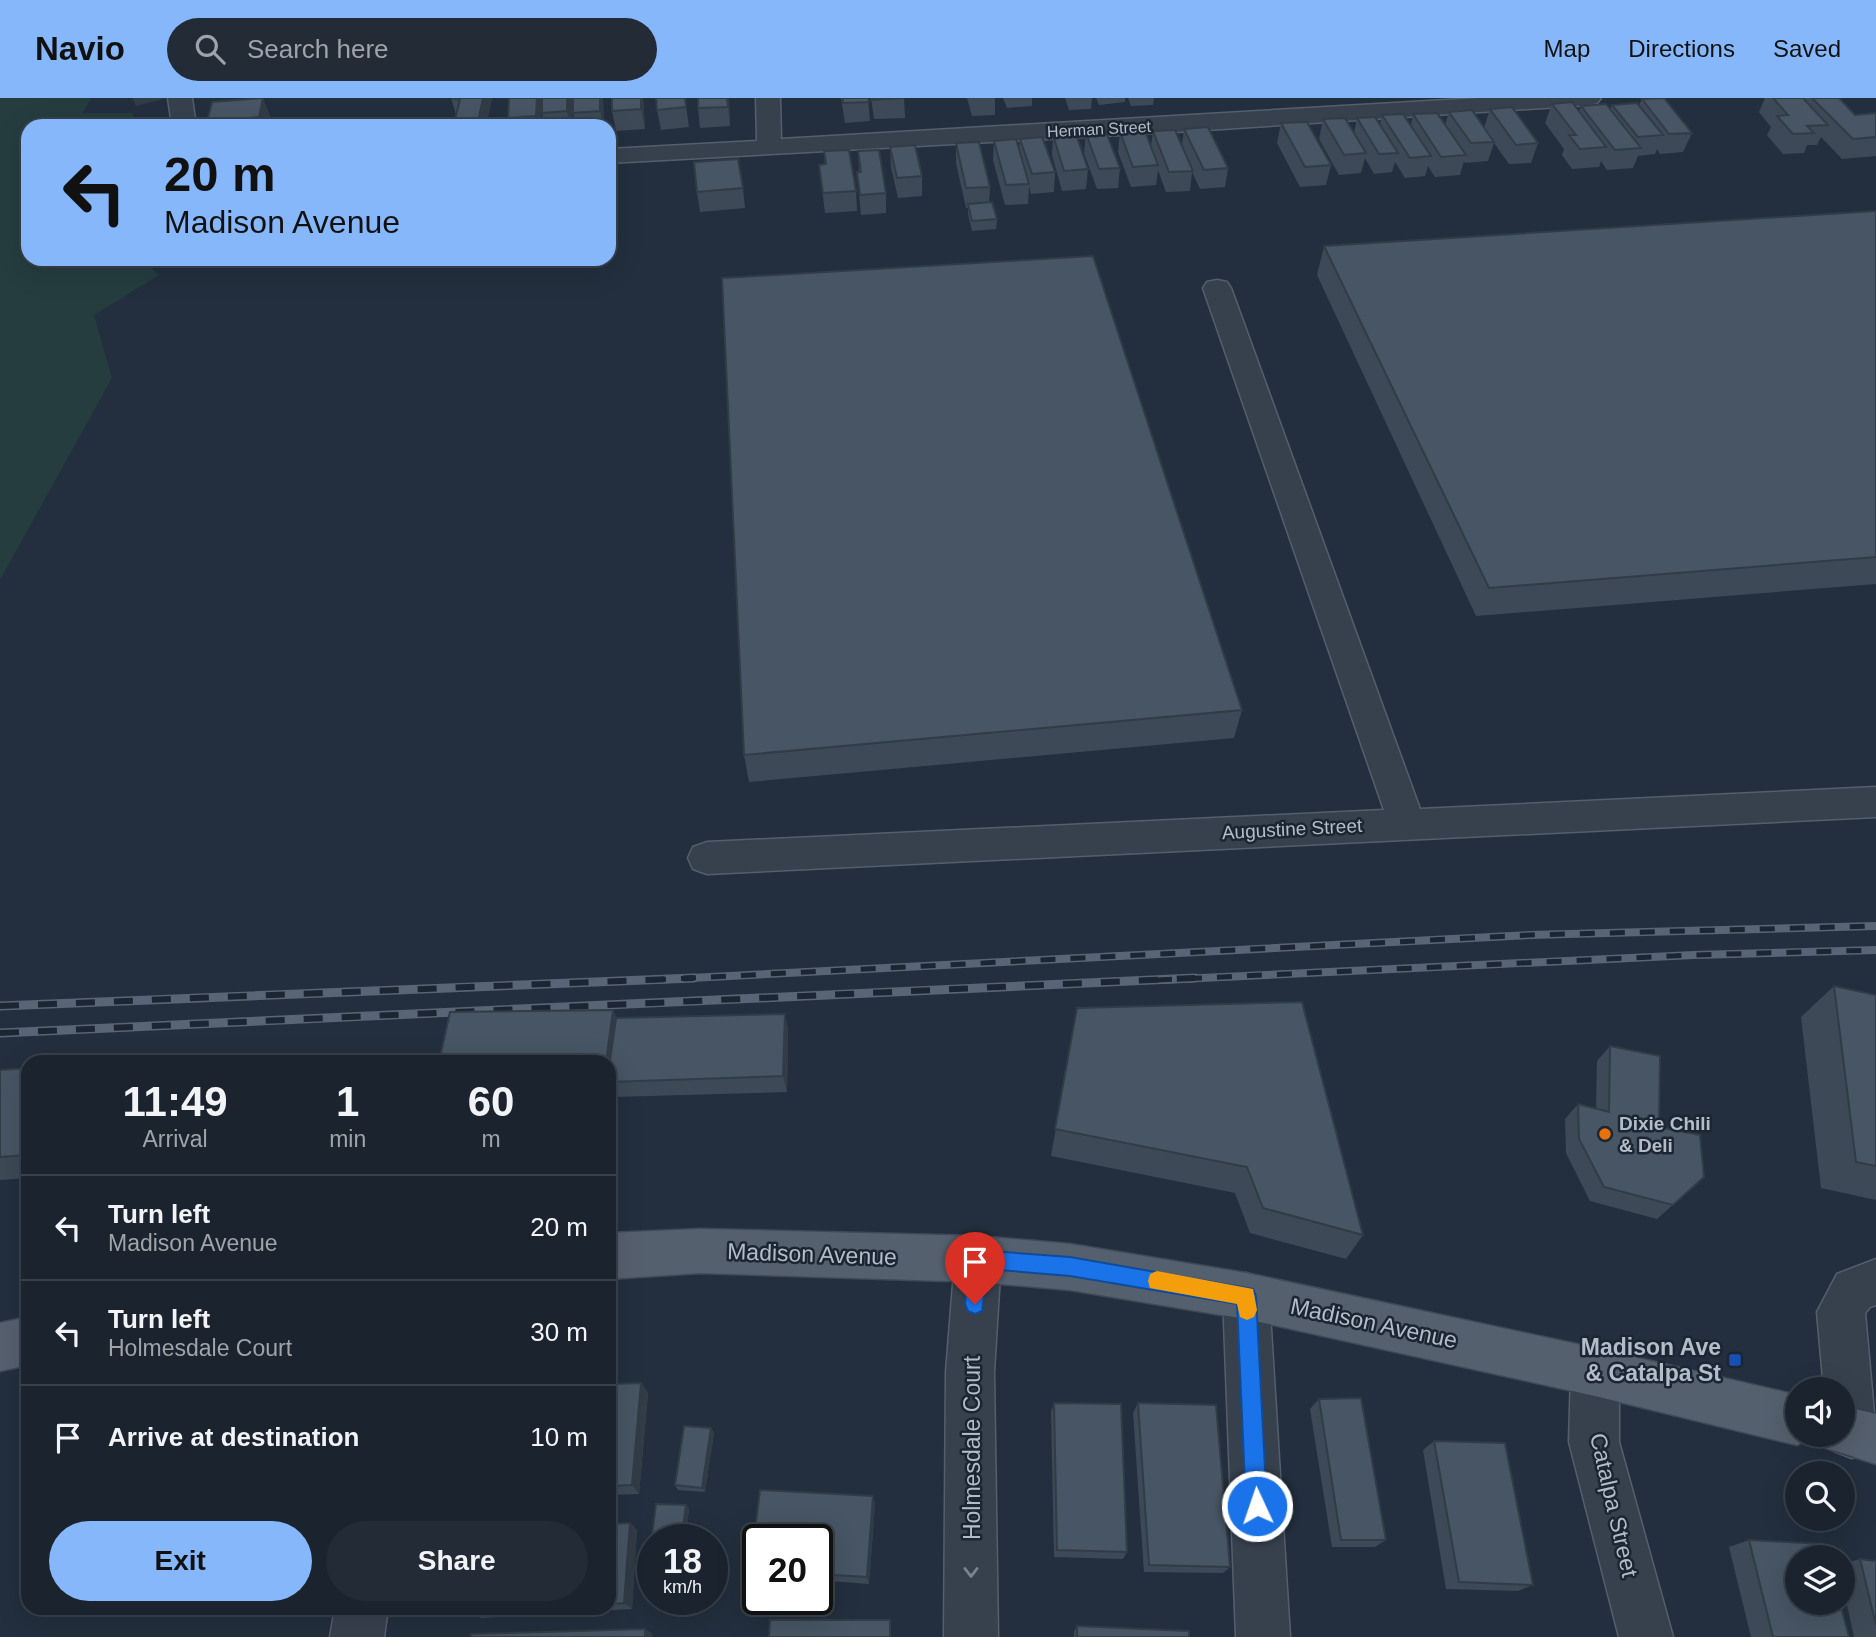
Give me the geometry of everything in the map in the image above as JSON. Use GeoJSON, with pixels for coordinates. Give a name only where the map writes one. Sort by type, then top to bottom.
{"type":"FeatureCollection","features":[{"type":"Feature","properties":{"kind":"main road","name":"Madison Avenue"},"geometry":{"type":"LineString","coordinates":[[616,1256],[700,1251],[978,1259],[1070,1267],[1247,1296],[1595,1372],[1785,1417]]}},
{"type":"Feature","properties":{"kind":"main road"},"geometry":{"type":"LineString","coordinates":[[0,1347],[21,1342]]}},
{"type":"Feature","properties":{"kind":"street"},"geometry":{"type":"LineString","coordinates":[[180,98],[183,119]]}},
{"type":"Feature","properties":{"kind":"street"},"geometry":{"type":"LineString","coordinates":[[768,98],[769,145]]}},
{"type":"Feature","properties":{"kind":"street","name":"Herman Street"},"geometry":{"type":"LineString","coordinates":[[616,156],[769,145],[1175,125],[1589,98]]}},
{"type":"Feature","properties":{"kind":"street"},"geometry":{"type":"LineString","coordinates":[[1217,288],[1407,824]]}},
{"type":"Feature","properties":{"kind":"street","name":"Augustine Street"},"geometry":{"type":"LineString","coordinates":[[708,858],[1876,802]]}},
{"type":"Feature","properties":{"kind":"street","name":"Holmesdale Court"},"geometry":{"type":"LineString","coordinates":[[971,1637],[970,1372],[978,1259]]}},
{"type":"Feature","properties":{"kind":"street"},"geometry":{"type":"LineString","coordinates":[[1857,1434],[1841,1312],[1847,1296],[1856,1286],[1876,1282]]}},
{"type":"Feature","properties":{"kind":"street"},"geometry":{"type":"LineString","coordinates":[[1247,1296],[1264,1637]]}},
{"type":"Feature","properties":{"kind":"street","name":"Catalpa Street"},"geometry":{"type":"LineString","coordinates":[[1595,1372],[1594,1442],[1646,1637]]}},
{"type":"Feature","properties":{"kind":"street"},"geometry":{"type":"LineString","coordinates":[[357,1637],[361,1615]]}},
{"type":"Feature","properties":{"kind":"green space"},"geometry":{"type":"Polygon","coordinates":[[[0,98],[92,98],[82,113],[132,113],[136,119],[21,119],[21,266],[149,266],[159,275],[94,315],[112,378],[0,580],[0,98]]]}},
{"type":"Feature","properties":{"kind":"building"},"geometry":{"type":"Polygon","coordinates":[[[263,98],[259,117],[238,119],[208,119],[212,102],[263,98]]]}},
{"type":"Feature","properties":{"kind":"building"},"geometry":{"type":"Polygon","coordinates":[[[451,98],[483,98],[479,119],[455,119],[460,100],[451,98]]]}},
{"type":"Feature","properties":{"kind":"building"},"geometry":{"type":"Polygon","coordinates":[[[509,98],[537,98],[536,116],[508,118],[509,98]]]}},
{"type":"Feature","properties":{"kind":"building"},"geometry":{"type":"Polygon","coordinates":[[[542,98],[567,98],[567,111],[542,113],[542,98]]]}},
{"type":"Feature","properties":{"kind":"building"},"geometry":{"type":"Polygon","coordinates":[[[573,98],[600,98],[600,111],[573,113],[573,98]]]}},
{"type":"Feature","properties":{"kind":"building"},"geometry":{"type":"Polygon","coordinates":[[[612,98],[641,98],[641,109],[612,111],[612,98]]]}},
{"type":"Feature","properties":{"kind":"building"},"geometry":{"type":"Polygon","coordinates":[[[656,98],[685,98],[686,107],[657,110],[656,98]]]}},
{"type":"Feature","properties":{"kind":"building"},"geometry":{"type":"Polygon","coordinates":[[[698,98],[727,98],[728,107],[698,108],[698,98]]]}},
{"type":"Feature","properties":{"kind":"building"},"geometry":{"type":"Polygon","coordinates":[[[843,98],[868,98],[869,102],[843,103],[843,98]]]}},
{"type":"Feature","properties":{"kind":"building"},"geometry":{"type":"Polygon","coordinates":[[[873,98],[904,98],[873,100],[873,98]]]}},
{"type":"Feature","properties":{"kind":"building"},"geometry":{"type":"Polygon","coordinates":[[[1664,98],[1692,133],[1669,134],[1642,99],[1664,98]]]}},
{"type":"Feature","properties":{"kind":"building"},"geometry":{"type":"Polygon","coordinates":[[[1773,98],[1803,98],[1828,125],[1807,126],[1814,133],[1793,134],[1777,116],[1788,115],[1773,98]]]}},
{"type":"Feature","properties":{"kind":"building"},"geometry":{"type":"Polygon","coordinates":[[[1812,98],[1839,98],[1855,115],[1876,113],[1876,137],[1853,139],[1812,98]]]}},
{"type":"Feature","properties":{"kind":"building"},"geometry":{"type":"Polygon","coordinates":[[[1572,102],[1606,147],[1580,149],[1569,135],[1576,135],[1552,104],[1572,102]]]}},
{"type":"Feature","properties":{"kind":"building"},"geometry":{"type":"Polygon","coordinates":[[[1637,103],[1663,135],[1638,137],[1612,105],[1637,103]]]}},
{"type":"Feature","properties":{"kind":"building"},"geometry":{"type":"Polygon","coordinates":[[[1606,104],[1641,148],[1615,150],[1581,106],[1606,104]]]}},
{"type":"Feature","properties":{"kind":"building"},"geometry":{"type":"Polygon","coordinates":[[[1512,107],[1538,143],[1516,145],[1490,109],[1512,107]]]}},
{"type":"Feature","properties":{"kind":"building"},"geometry":{"type":"Polygon","coordinates":[[[1472,110],[1494,142],[1471,143],[1449,112],[1472,110]]]}},
{"type":"Feature","properties":{"kind":"building"},"geometry":{"type":"Polygon","coordinates":[[[1437,113],[1466,155],[1441,157],[1413,114],[1437,113]]]}},
{"type":"Feature","properties":{"kind":"building"},"geometry":{"type":"Polygon","coordinates":[[[1403,114],[1431,156],[1410,158],[1382,115],[1403,114]]]}},
{"type":"Feature","properties":{"kind":"building"},"geometry":{"type":"Polygon","coordinates":[[[1375,117],[1398,153],[1379,154],[1357,118],[1375,117]]]}},
{"type":"Feature","properties":{"kind":"building"},"geometry":{"type":"Polygon","coordinates":[[[1345,118],[1366,153],[1344,155],[1323,119],[1345,118]]]}},
{"type":"Feature","properties":{"kind":"building"},"geometry":{"type":"Polygon","coordinates":[[[1307,122],[1331,165],[1305,167],[1281,123],[1307,122]]]}},
{"type":"Feature","properties":{"kind":"building"},"geometry":{"type":"Polygon","coordinates":[[[1208,127],[1228,168],[1204,170],[1184,129],[1208,127]]]}},
{"type":"Feature","properties":{"kind":"building"},"geometry":{"type":"Polygon","coordinates":[[[1175,130],[1193,171],[1169,172],[1153,131],[1175,130]]]}},
{"type":"Feature","properties":{"kind":"building"},"geometry":{"type":"Polygon","coordinates":[[[1145,131],[1158,165],[1133,167],[1120,132],[1145,131]]]}},
{"type":"Feature","properties":{"kind":"building"},"geometry":{"type":"Polygon","coordinates":[[[1106,132],[1120,168],[1099,169],[1086,133],[1106,132]]]}},
{"type":"Feature","properties":{"kind":"building"},"geometry":{"type":"Polygon","coordinates":[[[1076,134],[1088,169],[1064,171],[1053,135],[1076,134]]]}},
{"type":"Feature","properties":{"kind":"building"},"geometry":{"type":"Polygon","coordinates":[[[1042,137],[1055,172],[1032,174],[1020,139],[1042,137]]]}},
{"type":"Feature","properties":{"kind":"building"},"geometry":{"type":"Polygon","coordinates":[[[1016,139],[1029,184],[1006,185],[994,141],[1016,139]]]}},
{"type":"Feature","properties":{"kind":"building"},"geometry":{"type":"Polygon","coordinates":[[[979,142],[990,187],[966,188],[956,143],[979,142]]]}},
{"type":"Feature","properties":{"kind":"building"},"geometry":{"type":"Polygon","coordinates":[[[915,145],[922,176],[897,178],[890,147],[915,145]]]}},
{"type":"Feature","properties":{"kind":"building"},"geometry":{"type":"Polygon","coordinates":[[[849,150],[856,191],[823,193],[819,165],[826,164],[824,151],[849,150]]]}},
{"type":"Feature","properties":{"kind":"building"},"geometry":{"type":"Polygon","coordinates":[[[879,150],[886,193],[860,195],[858,151],[879,150]]]}},
{"type":"Feature","properties":{"kind":"building"},"geometry":{"type":"Polygon","coordinates":[[[738,159],[743,188],[697,192],[694,162],[738,159]]]}},
{"type":"Feature","properties":{"kind":"building"},"geometry":{"type":"Polygon","coordinates":[[[992,202],[997,219],[972,221],[968,204],[992,202]]]}},
{"type":"Feature","properties":{"kind":"building"},"geometry":{"type":"Polygon","coordinates":[[[1876,211],[1876,557],[1489,588],[1324,246],[1876,211]]]}},
{"type":"Feature","properties":{"kind":"building"},"geometry":{"type":"Polygon","coordinates":[[[1093,256],[1242,710],[744,755],[722,278],[1093,256]]]}},
{"type":"Feature","properties":{"kind":"building"},"geometry":{"type":"Polygon","coordinates":[[[1834,986],[1876,995],[1876,1166],[1856,1162],[1834,986]]]}},
{"type":"Feature","properties":{"kind":"building"},"geometry":{"type":"Polygon","coordinates":[[[1302,1002],[1363,1235],[1263,1208],[1247,1167],[1055,1129],[1077,1008],[1302,1002]]]}},
{"type":"Feature","properties":{"kind":"building"},"geometry":{"type":"Polygon","coordinates":[[[613,1010],[607,1055],[441,1055],[450,1012],[613,1010]]]}},
{"type":"Feature","properties":{"kind":"building"},"geometry":{"type":"Polygon","coordinates":[[[785,1014],[783,1076],[616,1082],[616,1055],[611,1055],[616,1018],[785,1014]]]}},
{"type":"Feature","properties":{"kind":"building","name":"Dixie Chili & Deli"},"geometry":{"type":"Polygon","coordinates":[[[1610,1046],[1660,1056],[1659,1127],[1700,1135],[1704,1177],[1673,1205],[1604,1187],[1579,1139],[1578,1104],[1609,1112],[1610,1046]]]}},
{"type":"Feature","properties":{"kind":"building"},"geometry":{"type":"Polygon","coordinates":[[[21,1068],[21,1156],[0,1157],[0,1070],[21,1068]]]}},
{"type":"Feature","properties":{"kind":"building"},"geometry":{"type":"Polygon","coordinates":[[[641,1383],[632,1485],[616,1486],[616,1384],[641,1383]]]}},
{"type":"Feature","properties":{"kind":"building"},"geometry":{"type":"Polygon","coordinates":[[[1361,1398],[1386,1540],[1341,1540],[1319,1399],[1361,1398]]]}},
{"type":"Feature","properties":{"kind":"building"},"geometry":{"type":"Polygon","coordinates":[[[1054,1403],[1121,1404],[1127,1552],[1057,1550],[1054,1403]]]}},
{"type":"Feature","properties":{"kind":"building"},"geometry":{"type":"Polygon","coordinates":[[[1138,1403],[1216,1405],[1230,1567],[1149,1565],[1138,1403]]]}},
{"type":"Feature","properties":{"kind":"building"},"geometry":{"type":"Polygon","coordinates":[[[684,1426],[711,1428],[702,1488],[675,1485],[684,1426]]]}},
{"type":"Feature","properties":{"kind":"building"},"geometry":{"type":"Polygon","coordinates":[[[1434,1441],[1505,1443],[1533,1585],[1459,1582],[1434,1441]]]}},
{"type":"Feature","properties":{"kind":"building"},"geometry":{"type":"Polygon","coordinates":[[[760,1490],[873,1496],[867,1577],[833,1575],[833,1524],[756,1524],[760,1490]]]}},
{"type":"Feature","properties":{"kind":"building"},"geometry":{"type":"Polygon","coordinates":[[[656,1504],[686,1505],[684,1524],[653,1524],[656,1504]]]}},
{"type":"Feature","properties":{"kind":"building"},"geometry":{"type":"Polygon","coordinates":[[[630,1523],[624,1603],[616,1604],[616,1524],[630,1523]]]}},
{"type":"Feature","properties":{"kind":"building"},"geometry":{"type":"Polygon","coordinates":[[[1749,1540],[1823,1544],[1785,1545],[1785,1615],[1843,1615],[1849,1637],[1773,1637],[1749,1540]]]}},
{"type":"Feature","properties":{"kind":"building"},"geometry":{"type":"Polygon","coordinates":[[[1860,1559],[1876,1561],[1876,1625],[1860,1559]]]}},
{"type":"Feature","properties":{"kind":"building"},"geometry":{"type":"Polygon","coordinates":[[[770,1620],[890,1620],[890,1637],[769,1637],[770,1620]]]}},
{"type":"Feature","properties":{"kind":"building"},"geometry":{"type":"Polygon","coordinates":[[[1077,1626],[1189,1631],[1189,1637],[1077,1637],[1077,1626]]]}},
{"type":"Feature","properties":{"kind":"building"},"geometry":{"type":"Polygon","coordinates":[[[645,1629],[645,1637],[471,1637],[471,1634],[645,1629]]]}},
{"type":"Feature","properties":{"kind":"railway"},"geometry":{"type":"LineString","coordinates":[[675,979],[1530,935],[1876,926]]}},
{"type":"Feature","properties":{"kind":"railway"},"geometry":{"type":"LineString","coordinates":[[1157,980],[1694,955],[1876,950]]}},
{"type":"Feature","properties":{"kind":"railway"},"geometry":{"type":"LineString","coordinates":[[675,979],[694,978]]}},
{"type":"Feature","properties":{"kind":"railway"},"geometry":{"type":"LineString","coordinates":[[0,1033],[1195,978]]}},
{"type":"Feature","properties":{"kind":"railway"},"geometry":{"type":"LineString","coordinates":[[0,1006],[675,979]]}},
{"type":"Feature","properties":{"kind":"railway"},"geometry":{"type":"LineString","coordinates":[[651,980],[675,979]]}},
{"type":"Feature","properties":{"kind":"slow traffic"},"geometry":{"type":"LineString","coordinates":[[1157,1281],[1247,1296],[1247,1310]]}},
{"type":"Feature","properties":{"kind":"place","name":"Dixie Chili & Deli"},"geometry":{"type":"Point","coordinates":[1605,1134]}},
{"type":"Feature","properties":{"kind":"place","name":"Madison Ave & Catalpa St"},"geometry":{"type":"Point","coordinates":[1735,1360]}},
{"type":"Feature","properties":{"kind":"route"},"geometry":{"type":"LineString","coordinates":[[975,1304],[978,1259],[1070,1267],[1247,1296],[1257,1506]]}}]}
